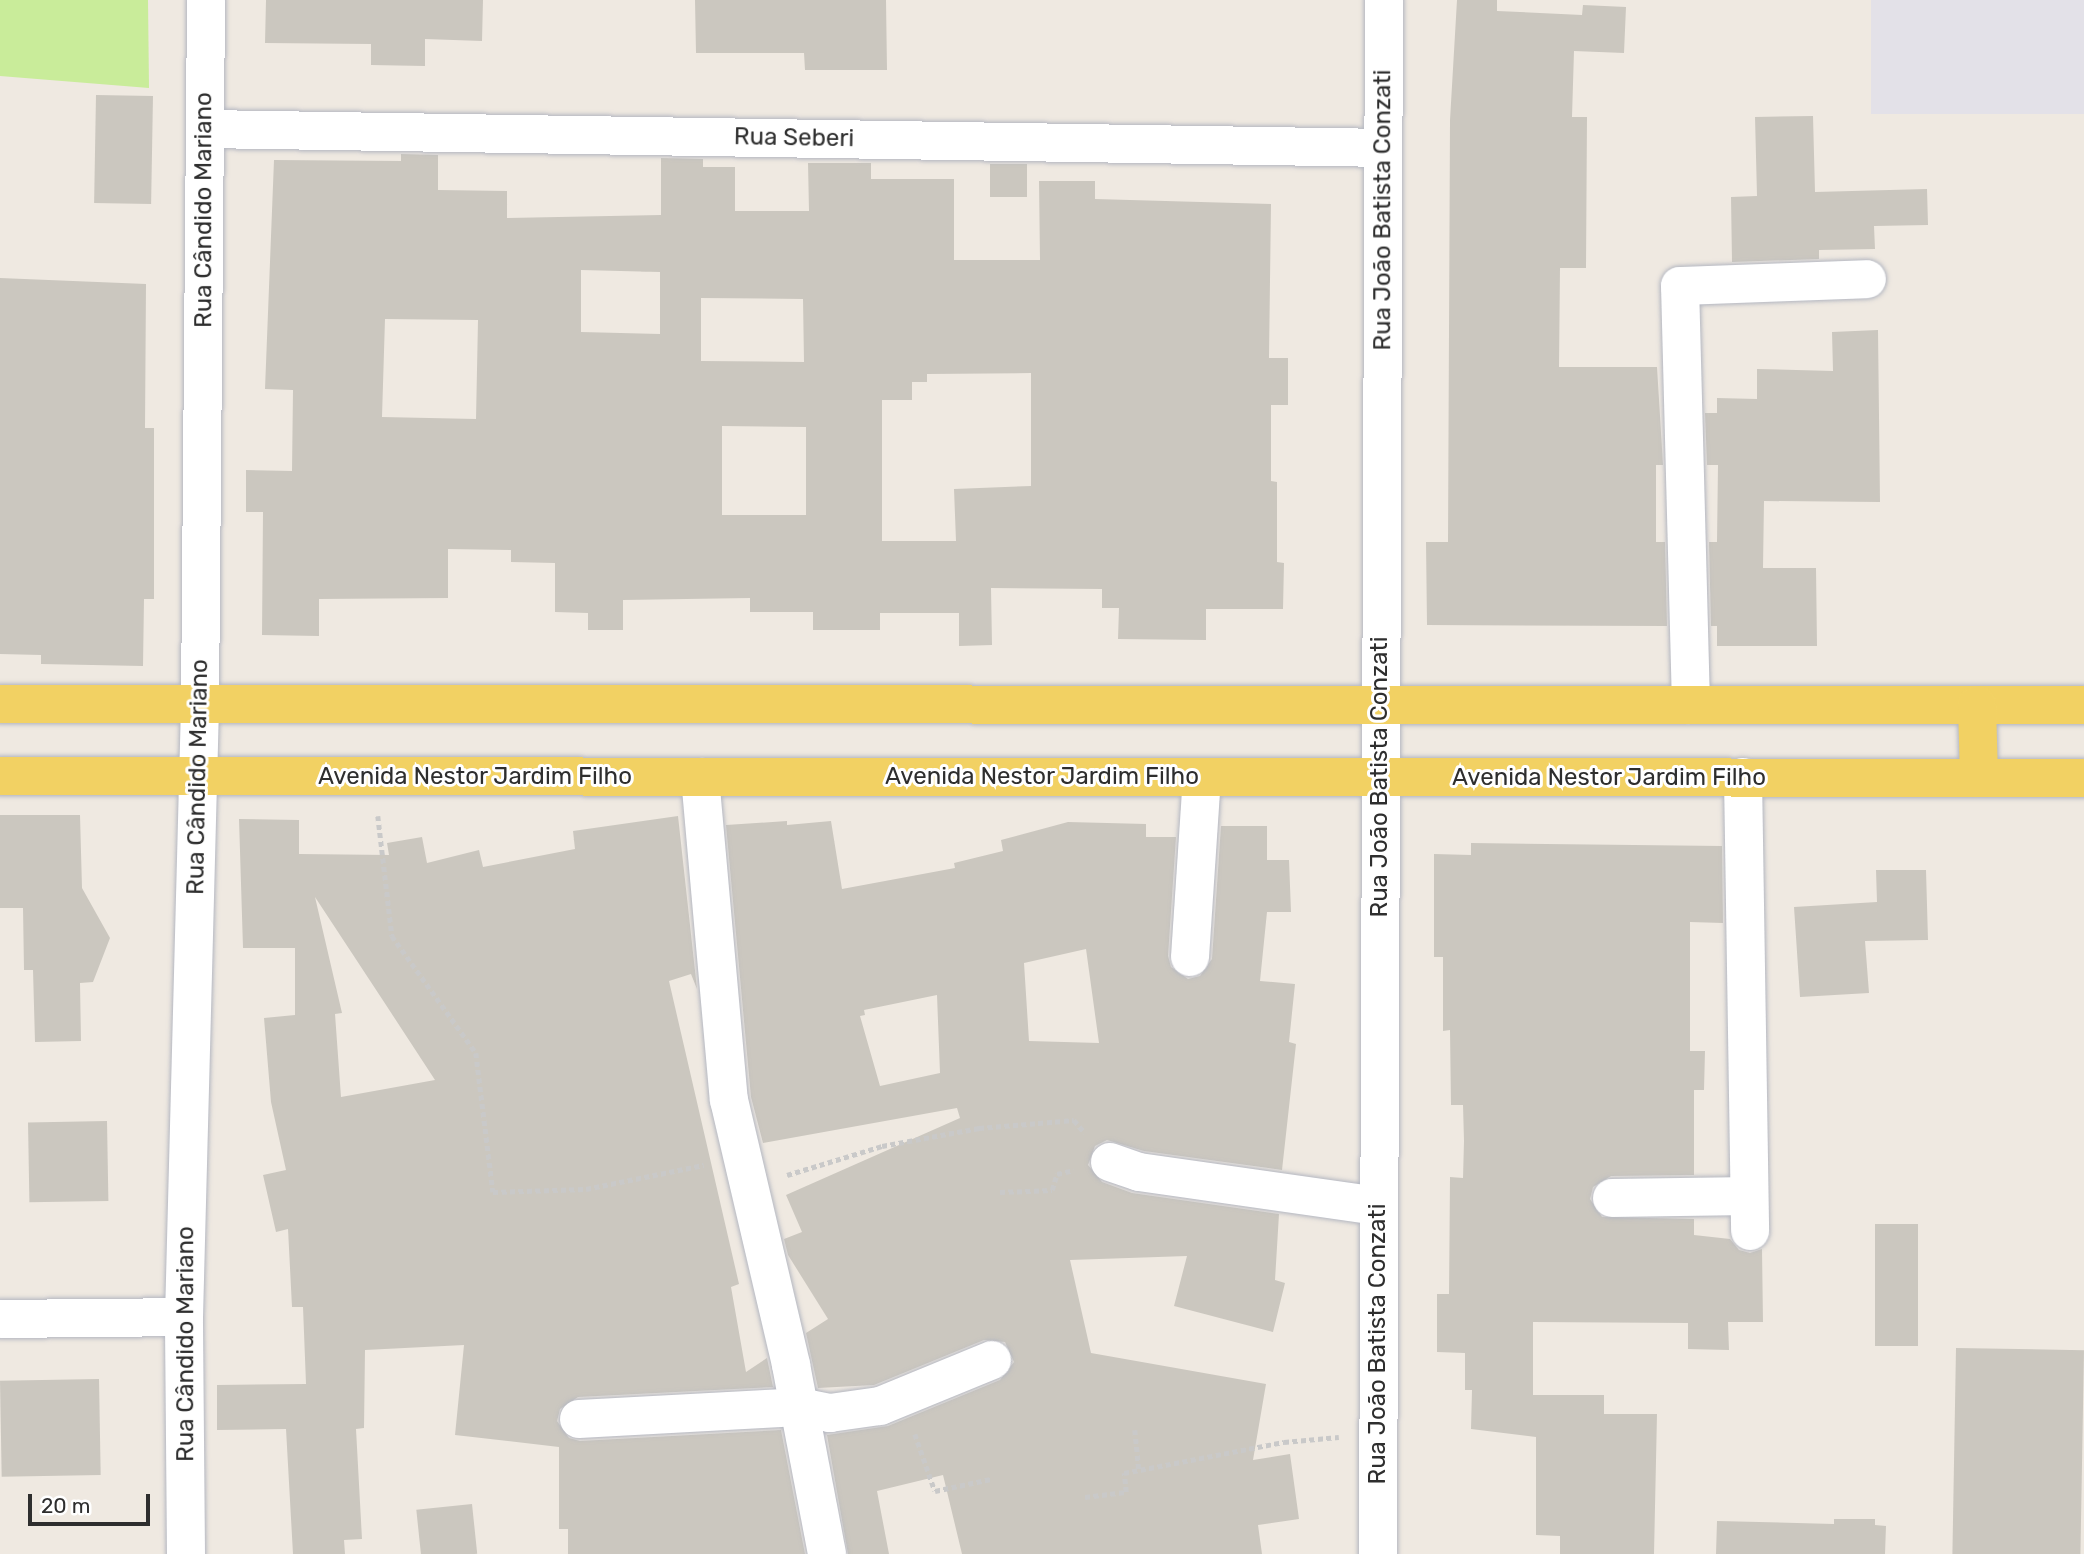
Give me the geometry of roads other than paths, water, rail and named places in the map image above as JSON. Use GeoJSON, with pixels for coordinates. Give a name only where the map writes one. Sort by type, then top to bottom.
{"type":"FeatureCollection","features":[{"type":"Feature","properties":{"kind":"main road"},"geometry":{"type":"LineString","coordinates":[[0,704],[2084,705]]}},
{"type":"Feature","properties":{"kind":"main road"},"geometry":{"type":"LineString","coordinates":[[1977,705],[1979,778]]}},
{"type":"Feature","properties":{"kind":"main road","name":"Avenida Nestor Jardim Filho"},"geometry":{"type":"LineString","coordinates":[[0,776],[2084,778]]}},
{"type":"Feature","properties":{"kind":"street","name":"Rua Cândido Mariano"},"geometry":{"type":"LineString","coordinates":[[186,1554],[184,1317],[199,777],[206,0]]}},
{"type":"Feature","properties":{"kind":"street","name":"Rua João Batista Conzati"},"geometry":{"type":"LineString","coordinates":[[1378,1554],[1384,0]]}},
{"type":"Feature","properties":{"kind":"street","name":"Rua Seberi"},"geometry":{"type":"LineString","coordinates":[[205,129],[1383,148]]}},
{"type":"Feature","properties":{"kind":"street"},"geometry":{"type":"LineString","coordinates":[[1691,705],[1679,286],[1867,279]]}},
{"type":"Feature","properties":{"kind":"street"},"geometry":{"type":"LineString","coordinates":[[700,777],[729,1100],[799,1407],[827,1554]]}},
{"type":"Feature","properties":{"kind":"street"},"geometry":{"type":"LineString","coordinates":[[1190,957],[1202,777]]}},
{"type":"Feature","properties":{"kind":"street"},"geometry":{"type":"LineString","coordinates":[[1612,1198],[1749,1214],[1743,778]]}},
{"type":"Feature","properties":{"kind":"street"},"geometry":{"type":"LineString","coordinates":[[1110,1161],[1139,1172],[1379,1206]]}},
{"type":"Feature","properties":{"kind":"street"},"geometry":{"type":"LineString","coordinates":[[0,1319],[184,1317]]}},
{"type":"Feature","properties":{"kind":"street"},"geometry":{"type":"LineString","coordinates":[[579,1419],[799,1407],[830,1413],[880,1406],[992,1360]]}}]}
